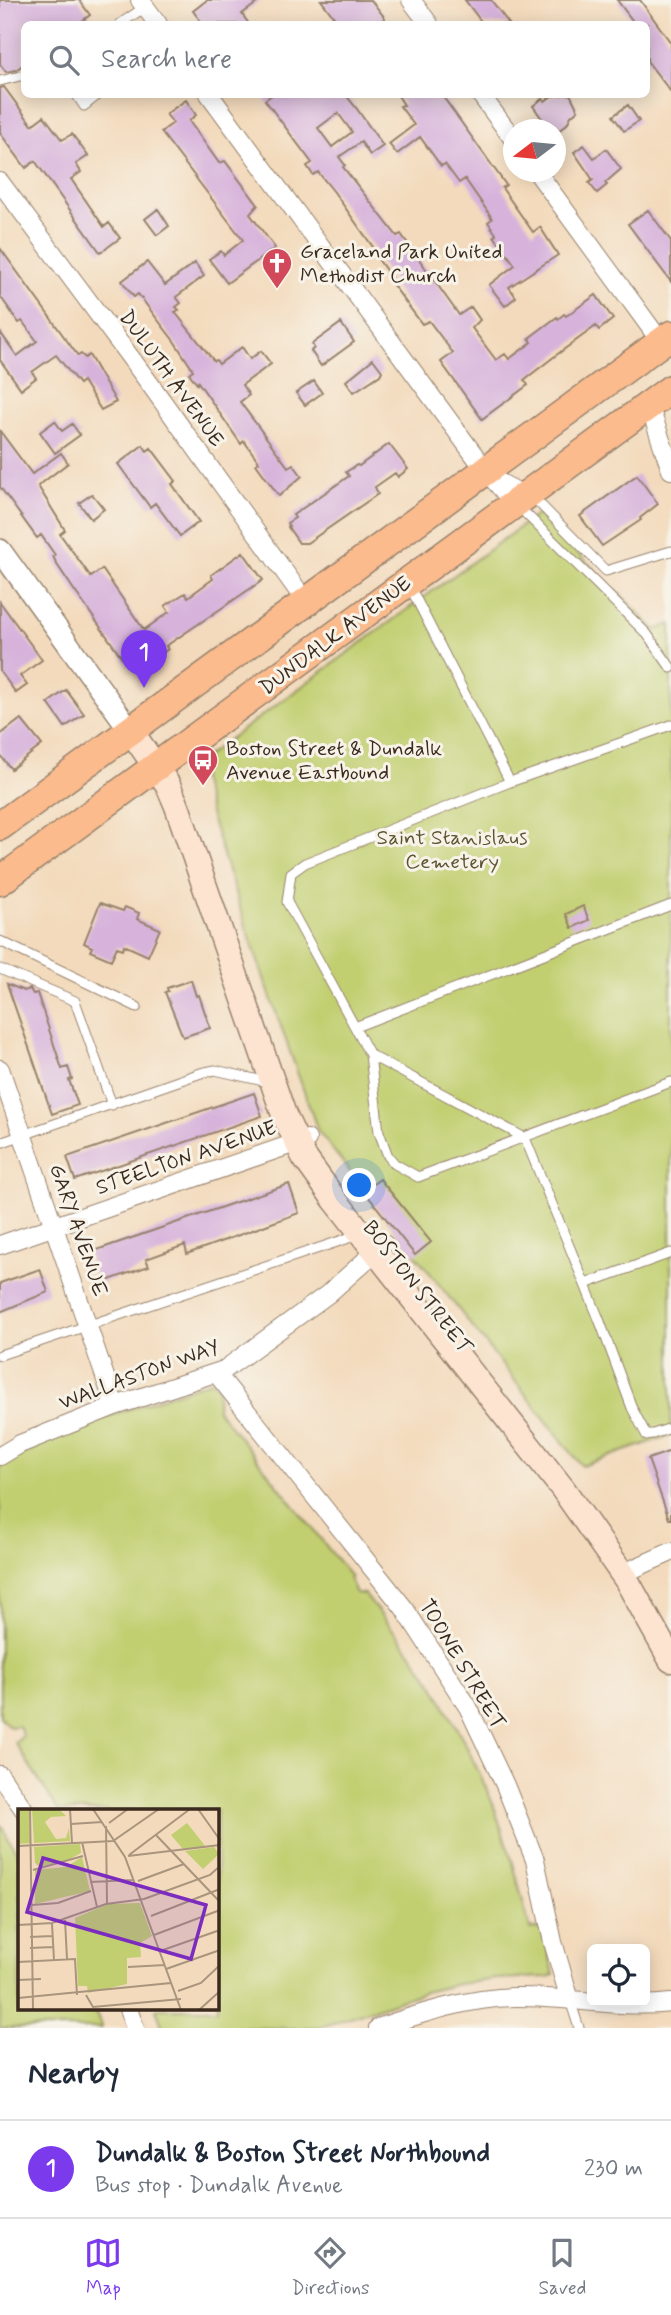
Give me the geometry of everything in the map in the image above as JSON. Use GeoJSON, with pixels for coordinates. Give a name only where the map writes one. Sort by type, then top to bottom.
{"type":"FeatureCollection","features":[{"type":"Feature","properties":{"kind":"main road","name":"DUNDALK AVENUE"},"geometry":{"type":"LineString","coordinates":[[0,826],[666,338]]}},
{"type":"Feature","properties":{"kind":"main road","name":"DUNDALK AVENUE"},"geometry":{"type":"LineString","coordinates":[[0,881],[660,397]]}},
{"type":"Feature","properties":{"kind":"main road"},"geometry":{"type":"LineString","coordinates":[[131,730],[163,761]]}},
{"type":"Feature","properties":{"kind":"main road","name":"BOSTON STREET"},"geometry":{"type":"LineString","coordinates":[[163,761],[168,785],[273,1084],[318,1179],[359,1231],[379,1248]]}},
{"type":"Feature","properties":{"kind":"main road","name":"BOSTON STREET"},"geometry":{"type":"LineString","coordinates":[[163,761],[191,800],[302,1141],[328,1173],[379,1248],[490,1388],[612,1534],[635,1568],[671,1633]]}},
{"type":"Feature","properties":{"kind":"main road","name":"BOSTON STREET"},"geometry":{"type":"LineString","coordinates":[[490,1388],[601,1540],[650,1619],[671,1660]]}},
{"type":"Feature","properties":{"kind":"street"},"geometry":{"type":"LineString","coordinates":[[411,0],[427,21]]}},
{"type":"Feature","properties":{"kind":"street"},"geometry":{"type":"LineString","coordinates":[[143,4],[156,21]]}},
{"type":"Feature","properties":{"kind":"street"},"geometry":{"type":"LineString","coordinates":[[212,98],[486,471],[522,498]]}},
{"type":"Feature","properties":{"kind":"street"},"geometry":{"type":"LineString","coordinates":[[483,98],[503,126]]}},
{"type":"Feature","properties":{"kind":"street","name":"DULUTH AVENUE"},"geometry":{"type":"LineString","coordinates":[[0,182],[150,384],[306,602]]}},
{"type":"Feature","properties":{"kind":"street"},"geometry":{"type":"LineString","coordinates":[[545,182],[666,338]]}},
{"type":"Feature","properties":{"kind":"street"},"geometry":{"type":"LineString","coordinates":[[660,397],[671,470]]}},
{"type":"Feature","properties":{"kind":"street"},"geometry":{"type":"LineString","coordinates":[[0,550],[131,730]]}},
{"type":"Feature","properties":{"kind":"street","name":"GARY AVENUE"},"geometry":{"type":"LineString","coordinates":[[0,1069],[115,1406]]}},
{"type":"Feature","properties":{"kind":"street","name":"STEELTON AVENUE"},"geometry":{"type":"LineString","coordinates":[[0,1245],[302,1141]]}},
{"type":"Feature","properties":{"kind":"street","name":"WALLASTON WAY"},"geometry":{"type":"LineString","coordinates":[[0,1456],[20,1444],[115,1406],[216,1373],[239,1361],[328,1294],[379,1248]]}},
{"type":"Feature","properties":{"kind":"street","name":"TOONE STREET"},"geometry":{"type":"LineString","coordinates":[[216,1373],[404,1608],[468,1707],[505,1784],[535,1860],[553,1942],[570,2000]]}},
{"type":"Feature","properties":{"kind":"street"},"geometry":{"type":"LineString","coordinates":[[635,1568],[671,1552]]}},
{"type":"Feature","properties":{"kind":"street"},"geometry":{"type":"LineString","coordinates":[[0,1775],[24,1809]]}},
{"type":"Feature","properties":{"kind":"street"},"geometry":{"type":"LineString","coordinates":[[378,2028],[412,2016],[476,2001],[515,1997],[624,2005],[671,2003]]}},
{"type":"Feature","properties":{"kind":"street"},"geometry":{"type":"LineString","coordinates":[[128,2010],[135,2028]]}},
{"type":"Feature","properties":{"kind":"lane"},"geometry":{"type":"LineString","coordinates":[[123,21],[143,4]]}},
{"type":"Feature","properties":{"kind":"lane"},"geometry":{"type":"LineString","coordinates":[[0,81],[21,76]]}},
{"type":"Feature","properties":{"kind":"lane"},"geometry":{"type":"LineString","coordinates":[[79,98],[84,106],[94,98]]}},
{"type":"Feature","properties":{"kind":"lane"},"geometry":{"type":"LineString","coordinates":[[522,498],[606,571],[671,551]]}},
{"type":"Feature","properties":{"kind":"lane"},"geometry":{"type":"LineString","coordinates":[[522,498],[647,634],[671,668]]}},
{"type":"Feature","properties":{"kind":"lane"},"geometry":{"type":"LineString","coordinates":[[408,582],[510,782]]}},
{"type":"Feature","properties":{"kind":"lane"},"geometry":{"type":"LineString","coordinates":[[671,725],[510,782],[305,863],[291,873],[287,902],[370,1055],[380,1132],[385,1148],[396,1164],[418,1177],[671,1082]]}},
{"type":"Feature","properties":{"kind":"lane"},"geometry":{"type":"LineString","coordinates":[[355,1027],[671,905]]}},
{"type":"Feature","properties":{"kind":"lane"},"geometry":{"type":"LineString","coordinates":[[0,941],[137,1007]]}},
{"type":"Feature","properties":{"kind":"lane"},"geometry":{"type":"LineString","coordinates":[[0,970],[75,1001],[112,1105]]}},
{"type":"Feature","properties":{"kind":"lane"},"geometry":{"type":"LineString","coordinates":[[370,1055],[525,1138],[632,1408],[647,1436],[671,1428]]}},
{"type":"Feature","properties":{"kind":"lane"},"geometry":{"type":"LineString","coordinates":[[0,1143],[215,1070],[273,1084]]}},
{"type":"Feature","properties":{"kind":"lane"},"geometry":{"type":"LineString","coordinates":[[0,1355],[346,1239],[359,1231]]}},
{"type":"Feature","properties":{"kind":"lane"},"geometry":{"type":"LineString","coordinates":[[585,1284],[671,1253]]}},
{"type":"Feature","properties":{"kind":"lane","name":"TOONE STREET"},"geometry":{"type":"LineString","coordinates":[[570,2000],[579,2028]]}},
{"type":"Feature","properties":{"kind":"green space","name":"Saint Stanislaus Cemetery"},"geometry":{"type":"Polygon","coordinates":[[[538,514],[656,630],[671,624],[671,1435],[582,1466],[318,1131],[248,933],[211,817],[197,763],[538,514]]]}},
{"type":"Feature","properties":{"kind":"green space"},"geometry":{"type":"Polygon","coordinates":[[[210,1381],[218,1386],[217,1409],[351,1577],[349,1578],[356,1593],[364,1594],[433,1684],[492,1801],[513,1863],[530,1929],[542,1928],[554,1974],[548,1977],[458,1984],[424,1992],[318,2028],[163,2028],[156,2010],[219,2010],[219,1809],[58,1809],[15,1743],[23,1736],[19,1726],[10,1727],[0,1717],[0,1466],[69,1430],[210,1381]]]}},
{"type":"Feature","properties":{"kind":"green space"},"geometry":{"type":"Polygon","coordinates":[[[0,1824],[18,1854],[18,2010],[94,2010],[102,2028],[0,2028],[0,1824]]]}},
{"type":"Feature","properties":{"kind":"building"},"geometry":{"type":"Polygon","coordinates":[[[0,0],[79,0],[90,15],[82,21],[21,21],[21,66],[6,72],[0,64],[0,0]]]}},
{"type":"Feature","properties":{"kind":"building"},"geometry":{"type":"Polygon","coordinates":[[[207,0],[261,0],[242,14],[247,21],[201,21],[193,11],[207,0]]]}},
{"type":"Feature","properties":{"kind":"building"},"geometry":{"type":"Polygon","coordinates":[[[321,0],[371,0],[385,18],[381,21],[337,21],[321,0]]]}},
{"type":"Feature","properties":{"kind":"building"},"geometry":{"type":"Polygon","coordinates":[[[465,0],[491,0],[507,21],[481,21],[465,0]]]}},
{"type":"Feature","properties":{"kind":"building"},"geometry":{"type":"Polygon","coordinates":[[[617,0],[640,0],[671,43],[671,92],[650,65],[650,21],[633,21],[617,0]]]}},
{"type":"Feature","properties":{"kind":"building"},"geometry":{"type":"Polygon","coordinates":[[[4,87],[32,125],[44,116],[62,140],[72,134],[88,156],[76,164],[81,172],[71,179],[104,227],[109,223],[120,238],[104,250],[100,252],[35,161],[26,168],[0,133],[0,88],[4,87]]]}},
{"type":"Feature","properties":{"kind":"building"},"geometry":{"type":"Polygon","coordinates":[[[268,98],[348,98],[383,146],[370,155],[361,142],[339,157],[345,165],[343,167],[397,236],[401,234],[459,315],[471,307],[480,320],[472,328],[496,360],[505,354],[509,359],[532,342],[529,338],[557,317],[558,319],[564,314],[566,316],[596,295],[613,319],[599,330],[596,326],[555,356],[524,380],[528,385],[482,419],[441,362],[453,353],[429,321],[422,324],[393,285],[395,283],[378,259],[380,257],[334,192],[318,172],[313,175],[307,166],[312,163],[265,100],[268,98]],[[338,113],[318,128],[332,147],[352,132],[338,113]]]}},
{"type":"Feature","properties":{"kind":"building"},"geometry":{"type":"Polygon","coordinates":[[[400,98],[444,98],[506,185],[502,188],[533,232],[540,227],[558,255],[509,287],[516,297],[505,306],[489,285],[515,265],[494,236],[496,234],[488,222],[492,219],[490,215],[465,179],[459,183],[445,164],[441,166],[420,137],[397,154],[389,144],[414,125],[400,106],[404,105],[400,98]]]}},
{"type":"Feature","properties":{"kind":"building"},"geometry":{"type":"Polygon","coordinates":[[[543,98],[545,101],[549,98],[572,98],[578,110],[566,125],[566,119],[542,119],[533,106],[543,98]]]}},
{"type":"Feature","properties":{"kind":"building"},"geometry":{"type":"Polygon","coordinates":[[[186,100],[196,115],[189,121],[219,163],[225,161],[258,205],[250,214],[275,248],[227,283],[209,259],[221,251],[224,255],[243,240],[161,132],[173,123],[166,114],[186,100]]]}},
{"type":"Feature","properties":{"kind":"building"},"geometry":{"type":"Polygon","coordinates":[[[628,105],[639,121],[624,131],[613,116],[628,105]]]}},
{"type":"Feature","properties":{"kind":"building"},"geometry":{"type":"Polygon","coordinates":[[[584,145],[594,158],[606,149],[621,169],[597,193],[589,183],[593,180],[574,152],[584,145]]]}},
{"type":"Feature","properties":{"kind":"building"},"geometry":{"type":"Polygon","coordinates":[[[158,209],[169,226],[157,235],[145,219],[158,209]]]}},
{"type":"Feature","properties":{"kind":"building"},"geometry":{"type":"Polygon","coordinates":[[[648,210],[671,241],[671,282],[628,224],[648,210]]]}},
{"type":"Feature","properties":{"kind":"building"},"geometry":{"type":"Polygon","coordinates":[[[0,248],[78,356],[81,354],[85,358],[89,355],[116,402],[101,410],[83,381],[79,384],[56,355],[32,372],[36,378],[21,389],[0,360],[0,332],[17,356],[37,341],[22,321],[19,323],[0,296],[0,248]]]}},
{"type":"Feature","properties":{"kind":"building"},"geometry":{"type":"Polygon","coordinates":[[[147,262],[165,285],[195,263],[204,276],[176,297],[181,303],[176,307],[179,310],[175,312],[214,361],[219,364],[242,347],[250,359],[261,351],[271,364],[242,385],[249,395],[240,402],[288,467],[293,464],[302,476],[279,496],[256,464],[259,462],[244,441],[241,444],[189,373],[193,370],[174,341],[138,294],[134,297],[122,281],[147,262]]]}},
{"type":"Feature","properties":{"kind":"building"},"geometry":{"type":"Polygon","coordinates":[[[341,323],[354,342],[321,366],[311,351],[314,348],[312,344],[341,323]]]}},
{"type":"Feature","properties":{"kind":"building"},"geometry":{"type":"Polygon","coordinates":[[[373,359],[382,371],[380,375],[354,392],[346,381],[373,359]]]}},
{"type":"Feature","properties":{"kind":"building"},"geometry":{"type":"Polygon","coordinates":[[[314,381],[322,393],[305,405],[296,393],[314,381]]]}},
{"type":"Feature","properties":{"kind":"building"},"geometry":{"type":"Polygon","coordinates":[[[55,421],[62,431],[72,424],[80,435],[55,453],[40,432],[55,421]]]}},
{"type":"Feature","properties":{"kind":"building"},"geometry":{"type":"Polygon","coordinates":[[[0,431],[32,474],[61,453],[68,463],[38,486],[65,530],[60,534],[91,577],[102,569],[144,630],[169,612],[165,606],[185,593],[188,597],[213,579],[211,575],[243,552],[263,580],[166,646],[168,649],[152,661],[148,655],[128,666],[56,563],[53,556],[55,555],[41,535],[37,538],[0,487],[0,431]]]}},
{"type":"Feature","properties":{"kind":"building"},"geometry":{"type":"Polygon","coordinates":[[[389,444],[408,469],[398,477],[395,473],[375,487],[378,494],[307,543],[299,543],[287,523],[295,518],[293,515],[349,476],[346,472],[389,444]]]}},
{"type":"Feature","properties":{"kind":"building"},"geometry":{"type":"Polygon","coordinates":[[[143,445],[147,451],[151,448],[176,481],[172,484],[199,522],[180,536],[155,503],[150,507],[118,464],[143,445]]]}},
{"type":"Feature","properties":{"kind":"building"},"geometry":{"type":"Polygon","coordinates":[[[637,475],[658,504],[640,518],[641,520],[602,546],[580,516],[637,475]]]}},
{"type":"Feature","properties":{"kind":"building"},"geometry":{"type":"Polygon","coordinates":[[[92,494],[104,509],[91,519],[79,503],[92,494]]]}},
{"type":"Feature","properties":{"kind":"building"},"geometry":{"type":"Polygon","coordinates":[[[0,602],[42,660],[20,676],[27,685],[16,693],[0,671],[0,602]]]}},
{"type":"Feature","properties":{"kind":"building"},"geometry":{"type":"Polygon","coordinates":[[[66,690],[84,714],[65,727],[48,703],[66,690]]]}},
{"type":"Feature","properties":{"kind":"building"},"geometry":{"type":"Polygon","coordinates":[[[21,719],[42,745],[11,769],[0,755],[0,735],[21,719]]]}},
{"type":"Feature","properties":{"kind":"building"},"geometry":{"type":"Polygon","coordinates":[[[100,903],[123,911],[125,907],[139,913],[137,919],[160,929],[148,956],[124,945],[123,949],[117,947],[111,960],[90,951],[92,947],[84,943],[100,903]]]}},
{"type":"Feature","properties":{"kind":"building"},"geometry":{"type":"Polygon","coordinates":[[[583,906],[589,920],[572,928],[566,914],[583,906]]]}},
{"type":"Feature","properties":{"kind":"building"},"geometry":{"type":"Polygon","coordinates":[[[191,980],[210,1028],[183,1037],[165,992],[168,991],[167,988],[191,980]]]}},
{"type":"Feature","properties":{"kind":"building"},"geometry":{"type":"Polygon","coordinates":[[[7,984],[24,991],[30,989],[33,994],[37,993],[62,1069],[68,1067],[72,1079],[69,1080],[78,1105],[52,1114],[7,984]]]}},
{"type":"Feature","properties":{"kind":"building"},"geometry":{"type":"Polygon","coordinates":[[[254,1093],[262,1116],[75,1180],[67,1157],[254,1093]]]}},
{"type":"Feature","properties":{"kind":"building"},"geometry":{"type":"Polygon","coordinates":[[[380,1179],[431,1242],[415,1255],[364,1191],[380,1179]]]}},
{"type":"Feature","properties":{"kind":"building"},"geometry":{"type":"Polygon","coordinates":[[[289,1184],[299,1213],[187,1254],[185,1245],[146,1259],[149,1266],[98,1284],[88,1253],[289,1184]]]}},
{"type":"Feature","properties":{"kind":"building"},"geometry":{"type":"Polygon","coordinates":[[[40,1269],[48,1292],[0,1312],[0,1283],[40,1269]]]}},
{"type":"Feature","properties":{"kind":"building"},"geometry":{"type":"Polygon","coordinates":[[[671,1451],[671,1519],[669,1519],[648,1459],[671,1451]]]}},
{"type":"Feature","properties":{"kind":"place","name":"Graceland Park United Methodist Church"},"geometry":{"type":"Point","coordinates":[277,290]}},
{"type":"Feature","properties":{"kind":"place","name":"Dundalk & Boston Street Northbound"},"geometry":{"type":"Point","coordinates":[144,688]}},
{"type":"Feature","properties":{"kind":"place","name":"Boston Street & Dundalk Avenue Eastbound"},"geometry":{"type":"Point","coordinates":[203,787]}}]}
